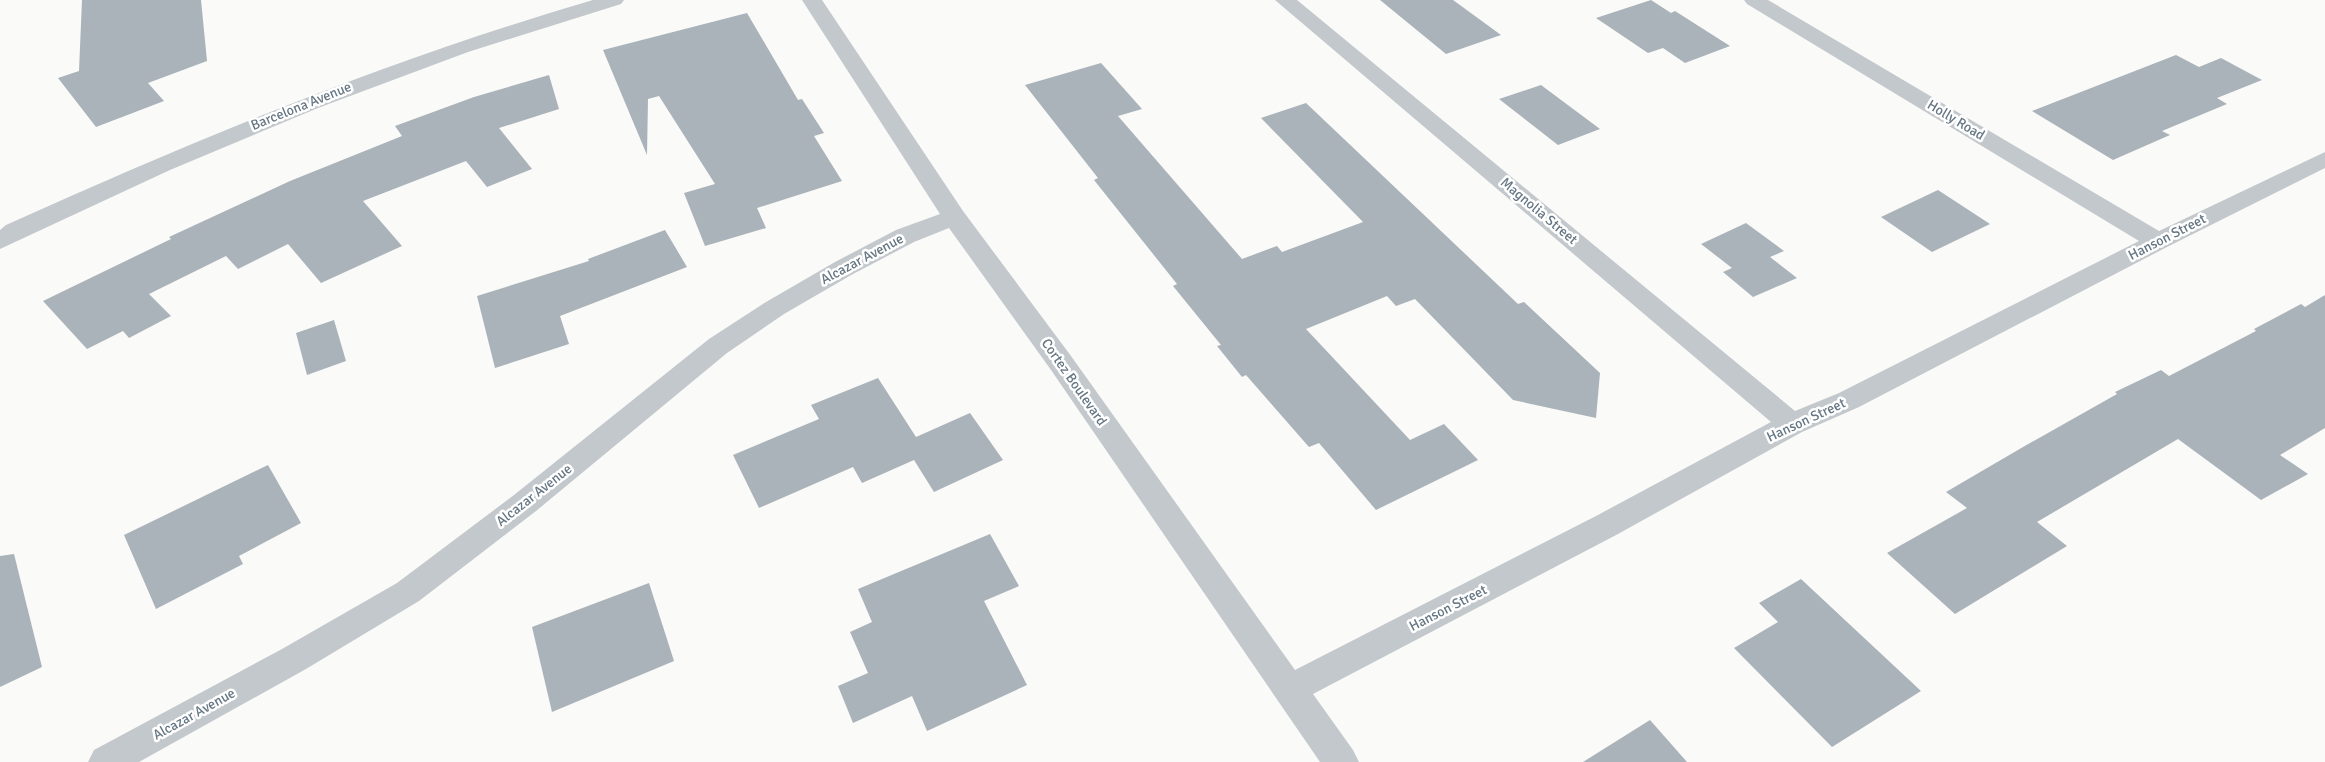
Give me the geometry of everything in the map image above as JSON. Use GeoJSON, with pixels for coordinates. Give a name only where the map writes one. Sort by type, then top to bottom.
{"type":"FeatureCollection","features":[{"type":"Feature","properties":{"kind":"street","name":"Barcelona Avenue"},"geometry":{"type":"LineString","coordinates":[[8,236],[206,144],[346,88],[490,37],[614,0]]}},
{"type":"Feature","properties":{"kind":"street","name":"Cortez Boulevard"},"geometry":{"type":"LineString","coordinates":[[812,0],[876,95],[954,217],[1061,363],[1160,507],[1341,762]]}},
{"type":"Feature","properties":{"kind":"street","name":"Magnolia Street"},"geometry":{"type":"LineString","coordinates":[[1285,0],[1388,84],[1792,424]]}},
{"type":"Feature","properties":{"kind":"street","name":"Holly Road"},"geometry":{"type":"LineString","coordinates":[[1754,0],[2158,241]]}},
{"type":"Feature","properties":{"kind":"street","name":"Hanson Street"},"geometry":{"type":"LineString","coordinates":[[1291,689],[1607,525],[1792,424],[1849,400],[2158,241],[2325,158]]}},
{"type":"Feature","properties":{"kind":"street"},"geometry":{"type":"LineString","coordinates":[[0,213],[8,236]]}},
{"type":"Feature","properties":{"kind":"street","name":"Alcazar Avenue"},"geometry":{"type":"LineString","coordinates":[[106,762],[294,659],[408,592],[525,503],[718,346],[774,308],[905,236],[954,217]]}},
{"type":"Feature","properties":{"kind":"building"},"geometry":{"type":"Polygon","coordinates":[[[82,0],[201,0],[207,61],[148,83],[164,101],[96,127],[58,78],[79,71],[82,0]]]}},
{"type":"Feature","properties":{"kind":"building"},"geometry":{"type":"Polygon","coordinates":[[[1380,0],[1453,0],[1501,35],[1446,54],[1380,0]]]}},
{"type":"Feature","properties":{"kind":"building"},"geometry":{"type":"Polygon","coordinates":[[[1651,0],[1671,13],[1675,11],[1730,46],[1685,63],[1663,48],[1648,53],[1596,18],[1651,0]]]}},
{"type":"Feature","properties":{"kind":"building"},"geometry":{"type":"Polygon","coordinates":[[[747,13],[798,100],[802,99],[824,133],[814,136],[842,181],[757,208],[766,228],[705,246],[684,193],[715,184],[659,96],[648,99],[647,155],[603,50],[747,13]]]}},
{"type":"Feature","properties":{"kind":"building"},"geometry":{"type":"Polygon","coordinates":[[[2176,55],[2199,67],[2221,58],[2262,80],[2217,98],[2227,104],[2162,131],[2170,135],[2113,160],[2032,111],[2176,55]]]}},
{"type":"Feature","properties":{"kind":"building"},"geometry":{"type":"Polygon","coordinates":[[[1101,63],[1142,109],[1118,116],[1242,259],[1277,246],[1282,252],[1363,222],[1261,118],[1306,103],[1518,304],[1524,302],[1600,373],[1596,418],[1513,400],[1415,299],[1396,306],[1387,296],[1306,329],[1410,440],[1444,424],[1478,460],[1376,510],[1319,443],[1309,447],[1246,375],[1242,377],[1217,346],[1221,345],[1173,286],[1177,284],[1094,180],[1098,178],[1025,85],[1101,63]]]}},
{"type":"Feature","properties":{"kind":"building"},"geometry":{"type":"Polygon","coordinates":[[[549,75],[559,109],[499,128],[532,169],[487,187],[466,161],[363,201],[402,246],[321,283],[288,244],[238,269],[226,256],[149,294],[171,316],[129,338],[123,331],[87,349],[43,301],[171,239],[169,237],[290,181],[402,136],[395,126],[474,97],[549,75]]]}},
{"type":"Feature","properties":{"kind":"building"},"geometry":{"type":"Polygon","coordinates":[[[1541,85],[1600,129],[1558,145],[1499,99],[1541,85]]]}},
{"type":"Feature","properties":{"kind":"building"},"geometry":{"type":"Polygon","coordinates":[[[1938,190],[1990,224],[1932,252],[1881,217],[1938,190]]]}},
{"type":"Feature","properties":{"kind":"building"},"geometry":{"type":"Polygon","coordinates":[[[1746,223],[1784,251],[1770,257],[1797,278],[1753,297],[1723,272],[1732,268],[1701,244],[1746,223]]]}},
{"type":"Feature","properties":{"kind":"building"},"geometry":{"type":"Polygon","coordinates":[[[665,230],[687,267],[560,316],[569,344],[495,368],[477,296],[589,261],[588,259],[665,230]]]}},
{"type":"Feature","properties":{"kind":"building"},"geometry":{"type":"Polygon","coordinates":[[[2325,295],[2325,428],[2280,455],[2308,474],[2261,500],[2178,439],[2037,522],[2067,546],[1955,614],[1887,553],[1967,508],[1946,492],[2117,394],[2115,392],[2161,370],[2169,376],[2256,331],[2254,329],[2301,304],[2305,307],[2325,295]]]}},
{"type":"Feature","properties":{"kind":"building"},"geometry":{"type":"Polygon","coordinates":[[[334,320],[346,361],[307,375],[296,333],[334,320]]]}},
{"type":"Feature","properties":{"kind":"building"},"geometry":{"type":"Polygon","coordinates":[[[878,378],[916,437],[970,413],[1003,460],[934,492],[914,460],[862,483],[853,467],[759,508],[733,455],[819,419],[811,405],[878,378]]]}},
{"type":"Feature","properties":{"kind":"building"},"geometry":{"type":"Polygon","coordinates":[[[268,465],[301,523],[239,556],[243,564],[156,609],[124,535],[268,465]]]}},
{"type":"Feature","properties":{"kind":"building"},"geometry":{"type":"Polygon","coordinates":[[[990,534],[1019,586],[984,601],[1027,685],[927,731],[912,696],[853,723],[838,686],[868,673],[850,632],[872,622],[858,589],[990,534]]]}},
{"type":"Feature","properties":{"kind":"building"},"geometry":{"type":"Polygon","coordinates":[[[14,554],[42,667],[0,687],[0,556],[14,554]]]}},
{"type":"Feature","properties":{"kind":"building"},"geometry":{"type":"Polygon","coordinates":[[[1801,579],[1921,691],[1832,747],[1734,648],[1778,622],[1759,603],[1801,579]]]}},
{"type":"Feature","properties":{"kind":"building"},"geometry":{"type":"Polygon","coordinates":[[[649,583],[674,661],[552,712],[532,627],[649,583]]]}},
{"type":"Feature","properties":{"kind":"building"},"geometry":{"type":"Polygon","coordinates":[[[1650,720],[1687,762],[1583,762],[1650,720]]]}}]}
